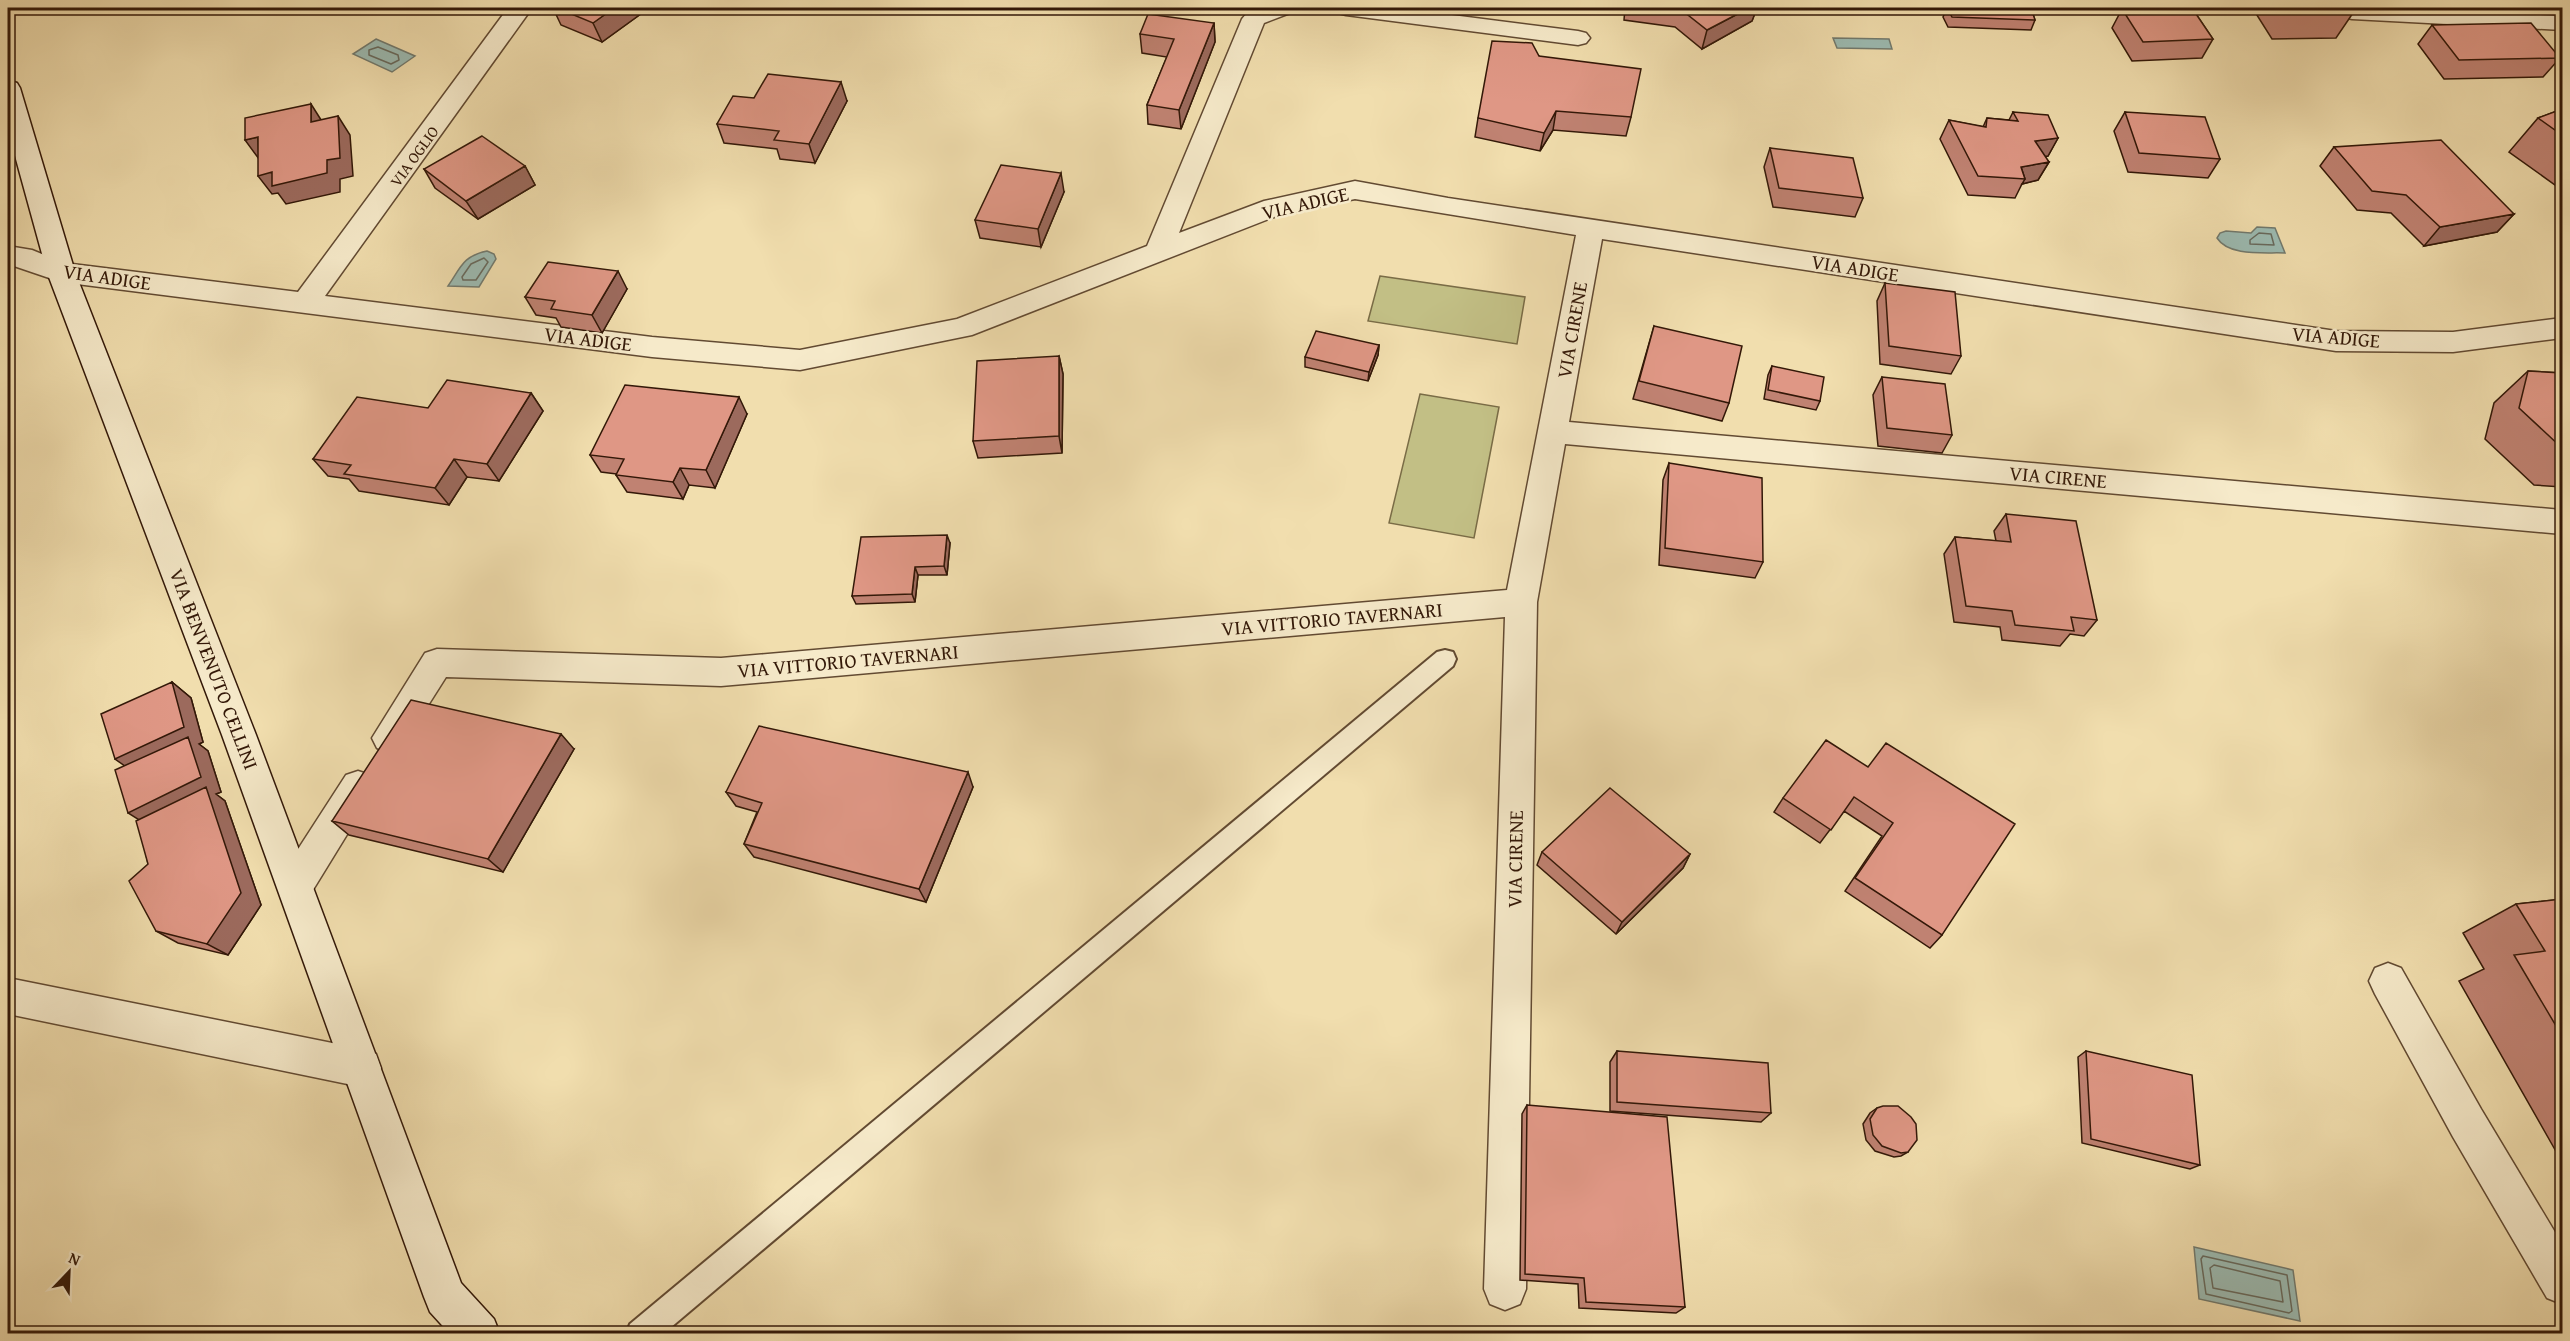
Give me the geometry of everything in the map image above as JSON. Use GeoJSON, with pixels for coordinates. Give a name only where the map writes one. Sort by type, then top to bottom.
{"type":"FeatureCollection","features":[{"type":"Feature","properties":{"kind":"street","name":"VIA OGLIO"},"geometry":{"type":"LineString","coordinates":[[305,303],[520,8]]}},
{"type":"Feature","properties":{"kind":"street"},"geometry":{"type":"LineString","coordinates":[[1158,252],[1254,19],[1282,8]]}},
{"type":"Feature","properties":{"kind":"street"},"geometry":{"type":"LineString","coordinates":[[1346,8],[1578,38]]}},
{"type":"Feature","properties":{"kind":"street"},"geometry":{"type":"LineString","coordinates":[[2331,8],[2352,12],[2562,23]]}},
{"type":"Feature","properties":{"kind":"street","name":"VIA BENVENUTO CELLINI"},"geometry":{"type":"LineString","coordinates":[[8,88],[61,272],[239,735],[445,1297],[479,1334]]}},
{"type":"Feature","properties":{"kind":"street","name":"VIA ADIGE"},"geometry":{"type":"LineString","coordinates":[[8,255],[22,257],[61,272],[652,347],[800,360],[962,328],[1273,207],[1355,190],[2336,341],[2453,342],[2562,328]]}},
{"type":"Feature","properties":{"kind":"street","name":"VIA CIRENE"},"geometry":{"type":"LineString","coordinates":[[1505,1288],[1521,603],[1591,228]]}},
{"type":"Feature","properties":{"kind":"street","name":"VIA CIRENE"},"geometry":{"type":"LineString","coordinates":[[1553,432],[2562,522]]}},
{"type":"Feature","properties":{"kind":"street","name":"VIA VITTORIO TAVERNARI"},"geometry":{"type":"LineString","coordinates":[[295,886],[436,663],[721,672],[1521,603]]}},
{"type":"Feature","properties":{"kind":"street"},"geometry":{"type":"LineString","coordinates":[[2388,981],[2466,1123],[2562,1283]]}},
{"type":"Feature","properties":{"kind":"street"},"geometry":{"type":"LineString","coordinates":[[8,996],[362,1068]]}},
{"type":"Feature","properties":{"kind":"lane"},"geometry":{"type":"LineString","coordinates":[[640,1334],[1445,660]]}},
{"type":"Feature","properties":{"kind":"shaded area"},"geometry":{"type":"Polygon","coordinates":[[[1380,276],[1525,297],[1517,344],[1368,321],[1380,276]]]}},
{"type":"Feature","properties":{"kind":"shaded area"},"geometry":{"type":"Polygon","coordinates":[[[1420,394],[1499,407],[1474,538],[1389,523],[1420,394]]]}},
{"type":"Feature","properties":{"kind":"water"},"geometry":{"type":"Polygon","coordinates":[[[1833,38],[1889,39],[1892,49],[1837,48],[1833,38]]]}},
{"type":"Feature","properties":{"kind":"water"},"geometry":{"type":"Polygon","coordinates":[[[376,39],[415,56],[392,72],[353,54],[376,39]]]}},
{"type":"Feature","properties":{"kind":"water"},"geometry":{"type":"Polygon","coordinates":[[[2257,227],[2275,228],[2285,253],[2239,251],[2223,244],[2217,238],[2220,233],[2226,231],[2251,233],[2257,227]]]}},
{"type":"Feature","properties":{"kind":"water"},"geometry":{"type":"Polygon","coordinates":[[[487,251],[494,254],[496,259],[479,287],[448,286],[468,259],[487,251]]]}},
{"type":"Feature","properties":{"kind":"water"},"geometry":{"type":"Polygon","coordinates":[[[2194,1247],[2293,1270],[2300,1321],[2199,1299],[2194,1247]]]}},
{"type":"Feature","properties":{"kind":"building"},"geometry":{"type":"Polygon","coordinates":[[[557,8],[614,8],[593,23],[557,8]]]}},
{"type":"Feature","properties":{"kind":"building"},"geometry":{"type":"Polygon","coordinates":[[[1679,8],[1749,8],[1707,30],[1679,8]]]}},
{"type":"Feature","properties":{"kind":"building"},"geometry":{"type":"Polygon","coordinates":[[[1947,8],[2031,8],[2035,20],[1952,17],[1947,8]]]}},
{"type":"Feature","properties":{"kind":"building"},"geometry":{"type":"Polygon","coordinates":[[[2192,8],[2213,39],[2143,42],[2122,9],[2192,8]]]}},
{"type":"Feature","properties":{"kind":"building"},"geometry":{"type":"Polygon","coordinates":[[[2288,8],[2353,8],[2355,10],[2290,11],[2288,8]]]}},
{"type":"Feature","properties":{"kind":"building"},"geometry":{"type":"Polygon","coordinates":[[[1148,14],[1214,23],[1179,110],[1147,105],[1174,39],[1140,34],[1148,14]]]}},
{"type":"Feature","properties":{"kind":"building"},"geometry":{"type":"Polygon","coordinates":[[[2531,23],[2560,58],[2459,60],[2432,25],[2531,23]]]}},
{"type":"Feature","properties":{"kind":"building"},"geometry":{"type":"Polygon","coordinates":[[[1492,41],[1532,43],[1539,56],[1641,69],[1631,117],[1556,111],[1544,133],[1478,118],[1492,41]]]}},
{"type":"Feature","properties":{"kind":"building"},"geometry":{"type":"Polygon","coordinates":[[[768,74],[841,82],[809,144],[774,140],[779,131],[717,124],[733,96],[754,98],[768,74]]]}},
{"type":"Feature","properties":{"kind":"building"},"geometry":{"type":"Polygon","coordinates":[[[311,104],[311,122],[338,116],[340,158],[327,160],[327,173],[272,186],[272,172],[258,176],[258,137],[245,140],[245,118],[311,104]]]}},
{"type":"Feature","properties":{"kind":"building"},"geometry":{"type":"Polygon","coordinates":[[[2562,109],[2562,135],[2538,118],[2562,109]]]}},
{"type":"Feature","properties":{"kind":"building"},"geometry":{"type":"Polygon","coordinates":[[[2013,112],[2048,115],[2058,138],[2035,141],[2049,162],[2021,167],[2025,179],[1978,176],[1949,120],[1986,127],[1987,118],[2018,121],[2013,112]]]}},
{"type":"Feature","properties":{"kind":"building"},"geometry":{"type":"Polygon","coordinates":[[[2125,112],[2205,117],[2220,159],[2139,153],[2125,112]]]}},
{"type":"Feature","properties":{"kind":"building"},"geometry":{"type":"Polygon","coordinates":[[[482,136],[525,166],[466,201],[424,169],[482,136]]]}},
{"type":"Feature","properties":{"kind":"building"},"geometry":{"type":"Polygon","coordinates":[[[2441,140],[2514,214],[2440,227],[2406,195],[2372,191],[2334,147],[2441,140]]]}},
{"type":"Feature","properties":{"kind":"building"},"geometry":{"type":"Polygon","coordinates":[[[1770,148],[1853,158],[1863,198],[1779,188],[1770,148]]]}},
{"type":"Feature","properties":{"kind":"building"},"geometry":{"type":"Polygon","coordinates":[[[1001,165],[1061,173],[1038,229],[975,220],[1001,165]]]}},
{"type":"Feature","properties":{"kind":"building"},"geometry":{"type":"Polygon","coordinates":[[[548,262],[618,271],[592,315],[551,309],[555,301],[525,297],[548,262]]]}},
{"type":"Feature","properties":{"kind":"building"},"geometry":{"type":"Polygon","coordinates":[[[1885,283],[1955,292],[1961,356],[1889,346],[1885,283]]]}},
{"type":"Feature","properties":{"kind":"building"},"geometry":{"type":"Polygon","coordinates":[[[1654,326],[1742,346],[1729,403],[1639,381],[1654,326]]]}},
{"type":"Feature","properties":{"kind":"building"},"geometry":{"type":"Polygon","coordinates":[[[1316,331],[1379,345],[1369,372],[1305,357],[1316,331]]]}},
{"type":"Feature","properties":{"kind":"building"},"geometry":{"type":"Polygon","coordinates":[[[1059,356],[1059,436],[973,441],[977,361],[1059,356]]]}},
{"type":"Feature","properties":{"kind":"building"},"geometry":{"type":"Polygon","coordinates":[[[1772,366],[1824,377],[1820,401],[1768,390],[1772,366]]]}},
{"type":"Feature","properties":{"kind":"building"},"geometry":{"type":"Polygon","coordinates":[[[2528,371],[2562,373],[2562,448],[2519,408],[2528,371]]]}},
{"type":"Feature","properties":{"kind":"building"},"geometry":{"type":"Polygon","coordinates":[[[1882,377],[1945,384],[1952,435],[1887,428],[1882,377]]]}},
{"type":"Feature","properties":{"kind":"building"},"geometry":{"type":"Polygon","coordinates":[[[447,380],[531,393],[487,464],[454,459],[435,488],[344,474],[351,465],[313,459],[357,397],[428,408],[447,380]]]}},
{"type":"Feature","properties":{"kind":"building"},"geometry":{"type":"Polygon","coordinates":[[[625,385],[739,397],[706,470],[680,468],[673,482],[616,475],[624,459],[590,455],[625,385]]]}},
{"type":"Feature","properties":{"kind":"building"},"geometry":{"type":"Polygon","coordinates":[[[1669,463],[1762,478],[1763,562],[1665,548],[1669,463]]]}},
{"type":"Feature","properties":{"kind":"building"},"geometry":{"type":"Polygon","coordinates":[[[2006,514],[2076,521],[2097,620],[2071,617],[2074,631],[2015,625],[2012,611],[1966,606],[1955,537],[2011,542],[2006,514]]]}},
{"type":"Feature","properties":{"kind":"building"},"geometry":{"type":"Polygon","coordinates":[[[947,535],[944,566],[915,567],[912,594],[852,596],[861,537],[947,535]]]}},
{"type":"Feature","properties":{"kind":"building"},"geometry":{"type":"Polygon","coordinates":[[[172,682],[184,727],[115,759],[101,714],[172,682]]]}},
{"type":"Feature","properties":{"kind":"building"},"geometry":{"type":"Polygon","coordinates":[[[411,700],[561,734],[488,859],[332,821],[411,700]]]}},
{"type":"Feature","properties":{"kind":"building"},"geometry":{"type":"Polygon","coordinates":[[[759,726],[968,772],[919,889],[744,844],[762,803],[726,792],[759,726]]]}},
{"type":"Feature","properties":{"kind":"building"},"geometry":{"type":"Polygon","coordinates":[[[188,737],[201,777],[128,813],[115,770],[188,737]]]}},
{"type":"Feature","properties":{"kind":"building"},"geometry":{"type":"Polygon","coordinates":[[[1826,740],[1868,767],[1886,743],[2015,824],[1942,935],[1855,878],[1893,823],[1854,797],[1831,830],[1783,798],[1826,740]]]}},
{"type":"Feature","properties":{"kind":"building"},"geometry":{"type":"Polygon","coordinates":[[[206,787],[241,893],[207,944],[156,931],[129,881],[148,864],[136,821],[206,787]]]}},
{"type":"Feature","properties":{"kind":"building"},"geometry":{"type":"Polygon","coordinates":[[[1610,788],[1690,854],[1622,922],[1542,852],[1610,788]]]}},
{"type":"Feature","properties":{"kind":"building"},"geometry":{"type":"Polygon","coordinates":[[[2562,899],[2562,1036],[2514,955],[2545,951],[2516,904],[2562,899]]]}},
{"type":"Feature","properties":{"kind":"building"},"geometry":{"type":"Polygon","coordinates":[[[1617,1051],[1768,1063],[1771,1113],[1617,1102],[1617,1051]]]}},
{"type":"Feature","properties":{"kind":"building"},"geometry":{"type":"Polygon","coordinates":[[[2086,1051],[2192,1075],[2200,1165],[2091,1139],[2086,1051]]]}},
{"type":"Feature","properties":{"kind":"building"},"geometry":{"type":"Polygon","coordinates":[[[1527,1105],[1667,1117],[1685,1307],[1586,1302],[1584,1278],[1525,1274],[1527,1105]]]}},
{"type":"Feature","properties":{"kind":"building"},"geometry":{"type":"Polygon","coordinates":[[[1898,1106],[1916,1124],[1917,1140],[1908,1152],[1901,1153],[1882,1146],[1873,1135],[1870,1119],[1877,1108],[1898,1106]]]}}]}
